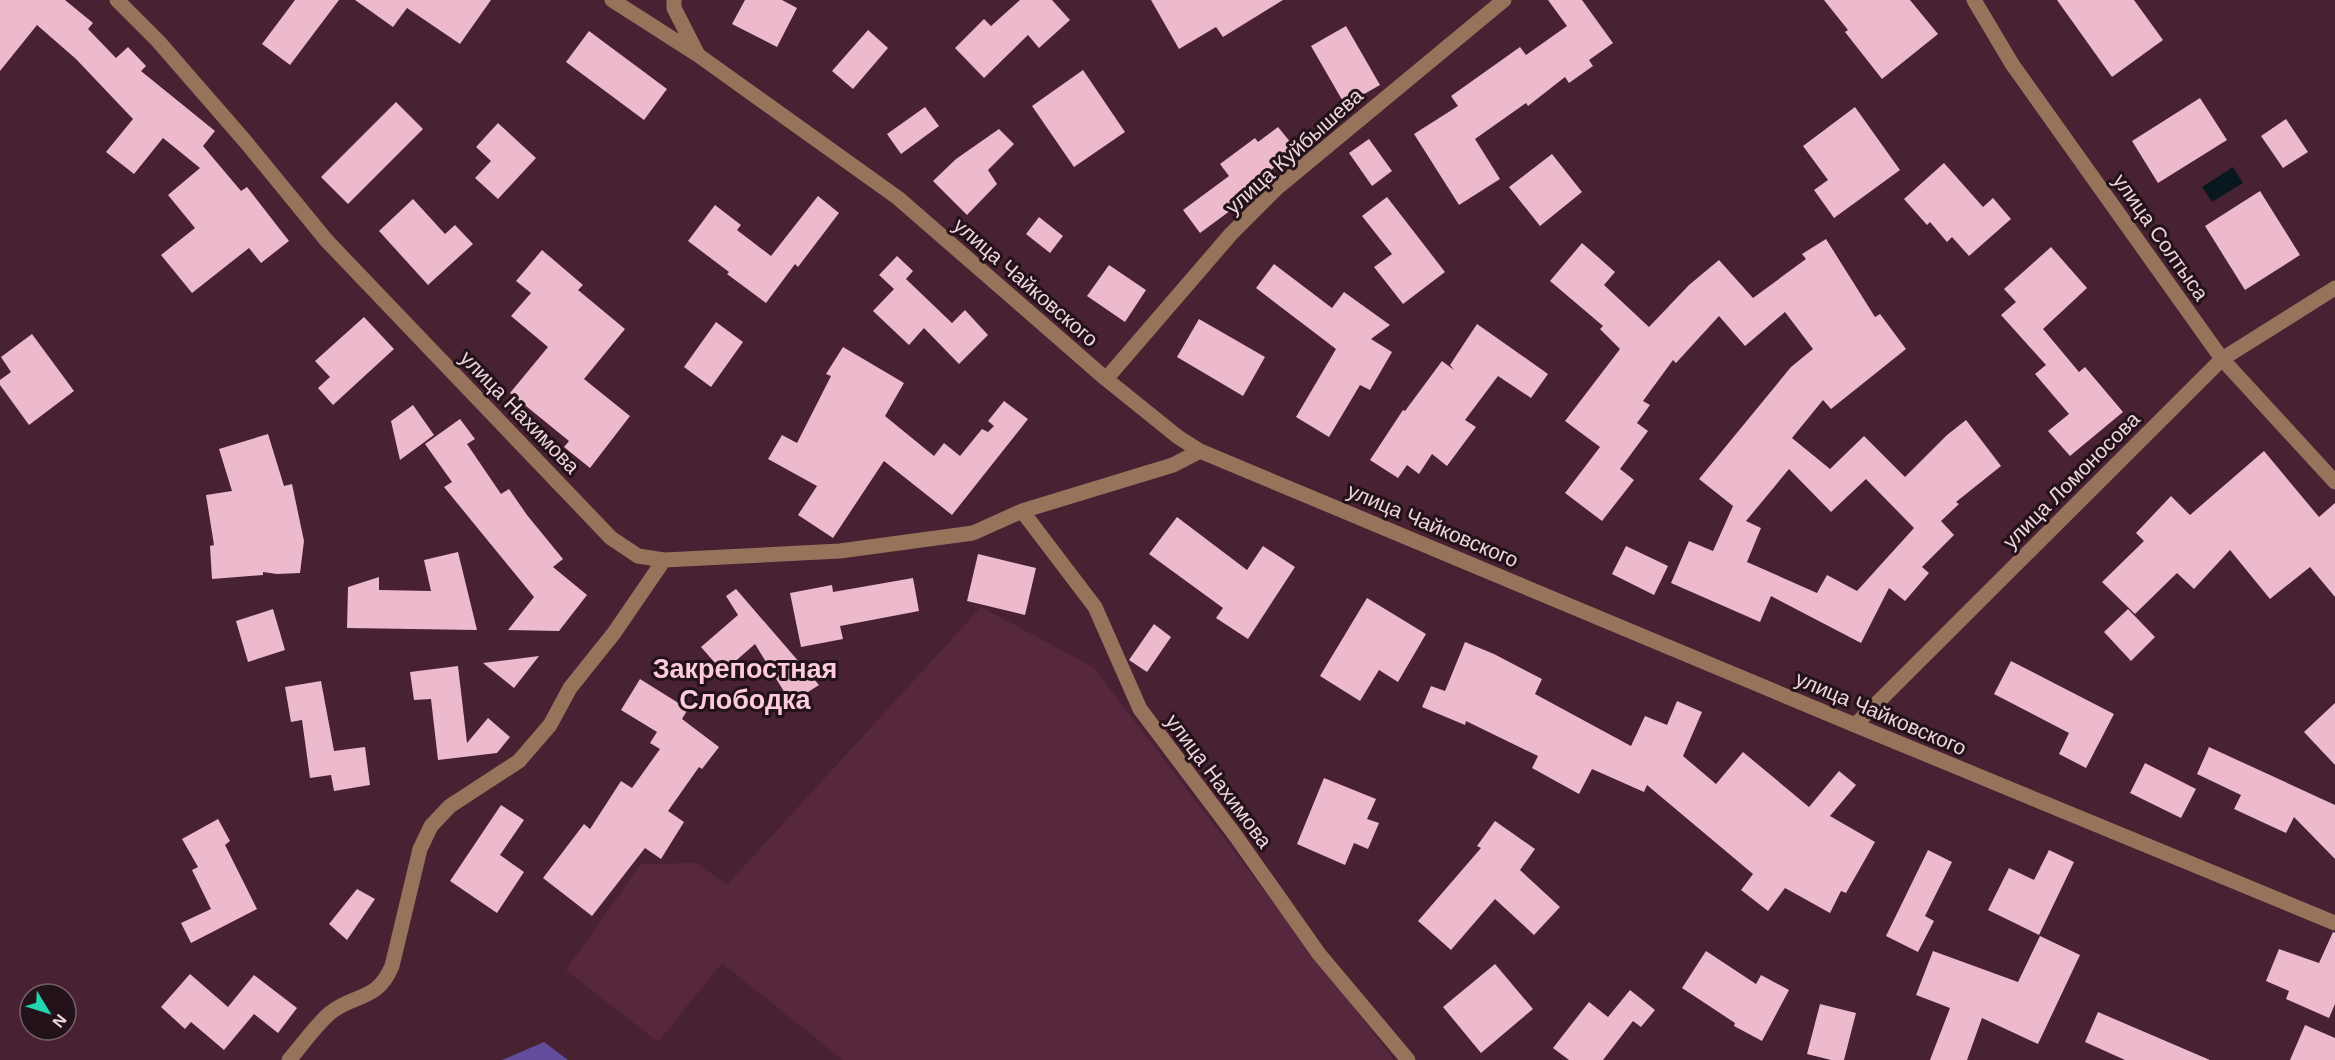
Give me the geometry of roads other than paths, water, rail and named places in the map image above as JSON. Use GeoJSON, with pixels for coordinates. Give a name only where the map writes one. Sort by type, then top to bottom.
{"type":"FeatureCollection","features":[{"type":"Feature","properties":{"kind":"street","name":"улица Нахимова"},"geometry":{"type":"LineString","coordinates":[[117,0],[158,41],[245,141],[327,242],[611,538],[638,556],[664,560],[840,551],[973,533],[1022,510],[1173,465],[1200,451]]}},
{"type":"Feature","properties":{"kind":"street","name":"улица Чайковского"},"geometry":{"type":"LineString","coordinates":[[612,0],[698,55],[898,198],[1106,379],[1178,437],[1200,451],[2335,923]]}},
{"type":"Feature","properties":{"kind":"street"},"geometry":{"type":"LineString","coordinates":[[674,0],[674,8],[698,55]]}},
{"type":"Feature","properties":{"kind":"street","name":"улица Куйбышева"},"geometry":{"type":"LineString","coordinates":[[1106,379],[1231,234],[1277,188],[1504,0]]}},
{"type":"Feature","properties":{"kind":"street","name":"улица Солтыса"},"geometry":{"type":"LineString","coordinates":[[1974,0],[2012,64],[2222,359],[2335,482]]}},
{"type":"Feature","properties":{"kind":"street","name":"улица Ломоносова"},"geometry":{"type":"LineString","coordinates":[[1855,725],[2222,359],[2335,288]]}},
{"type":"Feature","properties":{"kind":"street","name":"улица Нахимова"},"geometry":{"type":"LineString","coordinates":[[1022,510],[1095,608],[1140,709],[1235,835],[1319,954],[1408,1060]]}},
{"type":"Feature","properties":{"kind":"street"},"geometry":{"type":"LineString","coordinates":[[289,1060],[330,1013],[376,991],[386,980],[392,966],[420,849],[431,825],[450,806],[519,761],[550,724],[570,688],[614,633],[664,560]]}},
{"type":"Feature","properties":{"kind":"district","name":"Закрепостная Слободка"},"geometry":{"type":"Point","coordinates":[745,684]}}]}
